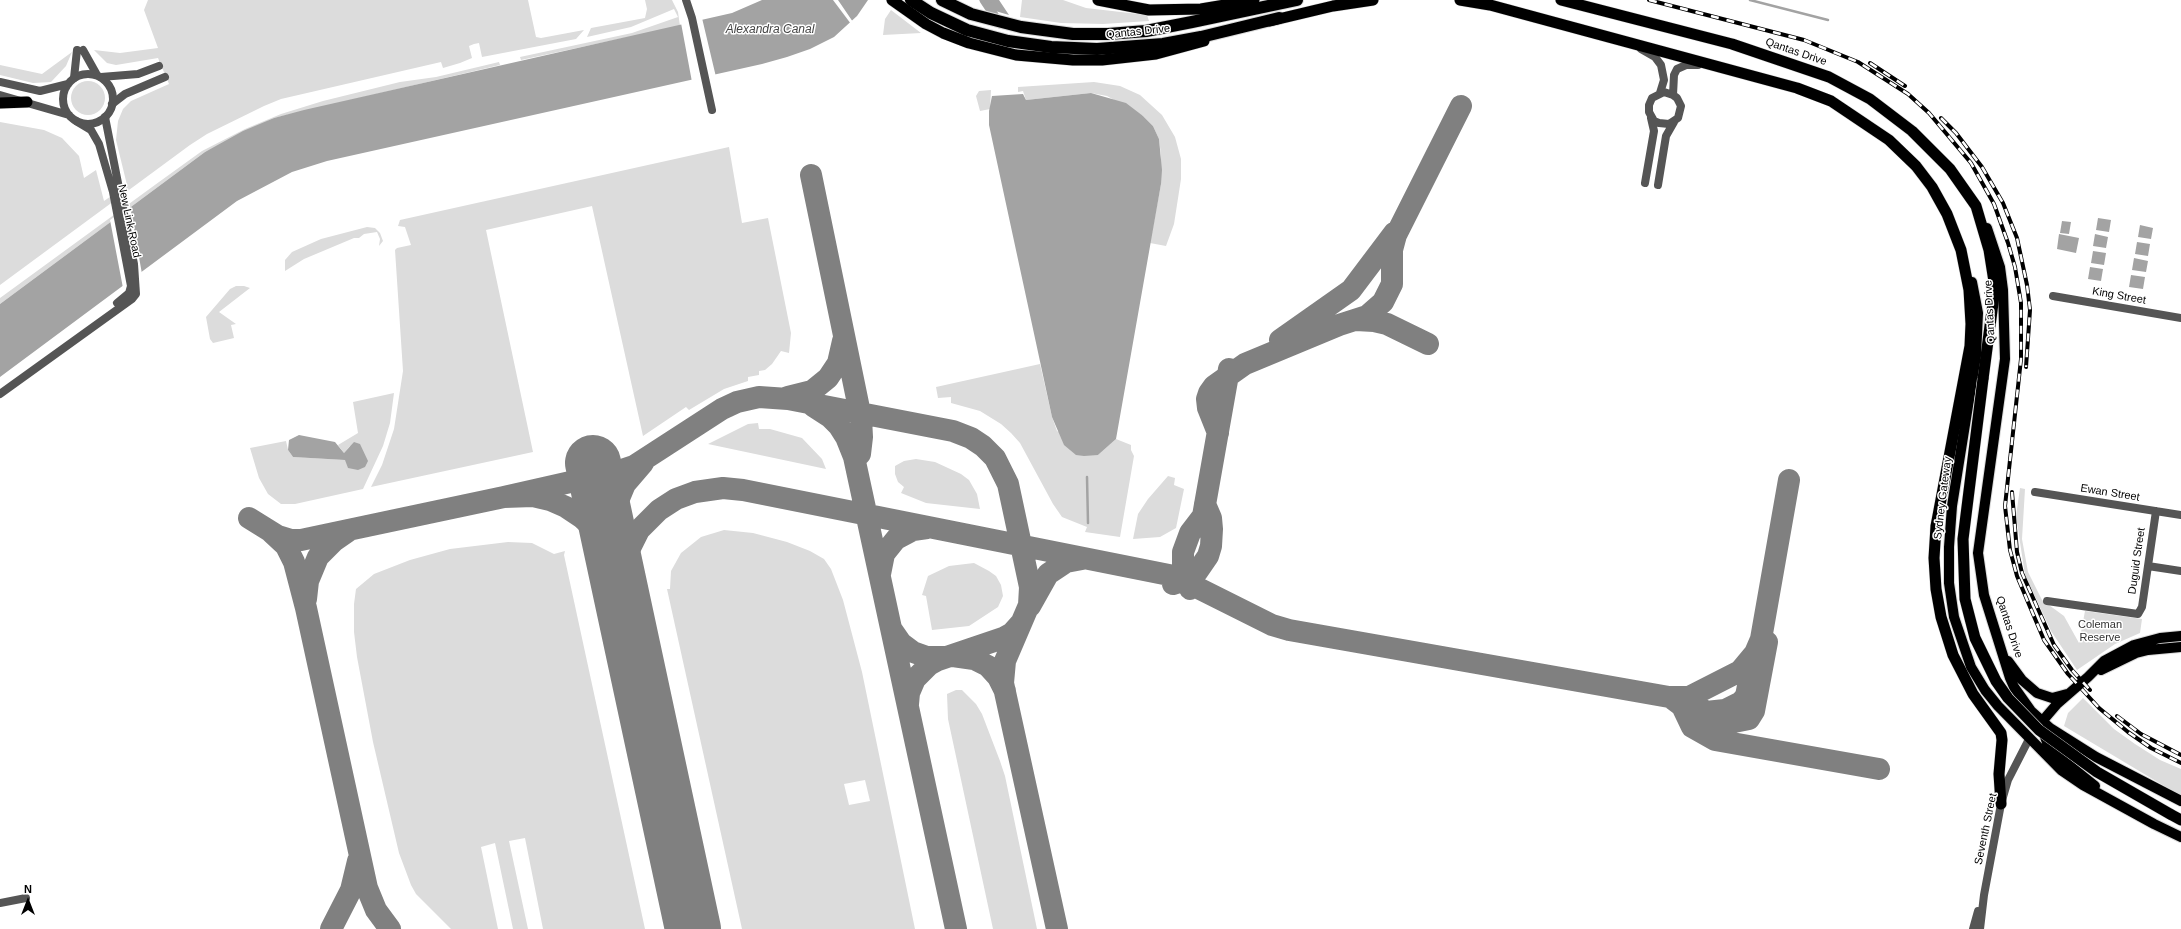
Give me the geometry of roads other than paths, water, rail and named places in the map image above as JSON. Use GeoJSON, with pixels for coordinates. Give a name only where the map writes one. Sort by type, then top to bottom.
{"type":"FeatureCollection","features":[{"type":"Feature","properties":{"kind":"highway"},"geometry":{"type":"LineString","coordinates":[[892,0],[926,24],[969,43],[1016,55],[1073,54]]}},
{"type":"Feature","properties":{"kind":"highway","name":"Qantas Drive"},"geometry":{"type":"LineString","coordinates":[[912,0],[930,14],[967,30],[1008,41],[1073,54],[1163,44],[1333,6],[1373,0]]}},
{"type":"Feature","properties":{"kind":"highway","name":"Qantas Drive"},"geometry":{"type":"LineString","coordinates":[[942,0],[972,14],[1000,22],[1020,27],[1073,34],[1108,34],[1146,31],[1297,0]]}},
{"type":"Feature","properties":{"kind":"highway"},"geometry":{"type":"LineString","coordinates":[[1098,0],[1149,10],[1201,9],[1254,0]]}},
{"type":"Feature","properties":{"kind":"highway"},"geometry":{"type":"LineString","coordinates":[[1460,0],[1490,5],[1797,88],[1831,101],[1889,140],[1916,166],[1932,187],[1946,214],[1961,250],[1969,290],[1970,346],[1936,526],[1934,558],[1936,589],[1945,633],[1958,666],[1973,694],[2001,733],[2001,804]]}},
{"type":"Feature","properties":{"kind":"highway","name":"Qantas Drive"},"geometry":{"type":"LineString","coordinates":[[1561,0],[1732,44],[1802,67],[1842,83],[1882,107],[1924,141],[1950,169],[1976,206]]}},
{"type":"Feature","properties":{"kind":"highway"},"geometry":{"type":"LineString","coordinates":[[0,103],[27,102]]}},
{"type":"Feature","properties":{"kind":"highway"},"geometry":{"type":"LineString","coordinates":[[1976,206],[1991,256],[1995,288],[1962,539],[1965,599],[1975,638],[1984,659],[2004,692],[2039,730],[2097,772],[2181,820]]}},
{"type":"Feature","properties":{"kind":"main road","name":"Qantas Drive"},"geometry":{"type":"LineString","coordinates":[[1976,206],[1989,231],[1998,261],[2005,309],[2003,376],[1978,553],[1984,595],[2006,658],[2014,687],[2042,721],[2096,757],[2181,801]]}},
{"type":"Feature","properties":{"kind":"main road","name":"Sydney Gateway"},"geometry":{"type":"LineString","coordinates":[[1961,250],[1973,284],[1978,313],[1976,356],[1952,506],[1949,547],[1949,582],[1954,617],[1970,667],[1985,690],[2029,739]]}},
{"type":"Feature","properties":{"kind":"main road"},"geometry":{"type":"LineString","coordinates":[[2181,636],[2148,641],[2118,652],[2104,661],[2042,721],[2029,739],[2072,778],[2113,802],[2181,837]]}},
{"type":"Feature","properties":{"kind":"main road"},"geometry":{"type":"LineString","coordinates":[[2088,677],[2136,653],[2153,649],[2181,647]]}},
{"type":"Feature","properties":{"kind":"main road"},"geometry":{"type":"LineString","coordinates":[[2006,658],[2022,680],[2037,693],[2052,698],[2070,693]]}},
{"type":"Feature","properties":{"kind":"main road"},"geometry":{"type":"LineString","coordinates":[[2042,721],[2042,731],[2045,740],[2055,754],[2113,802]]}},
{"type":"Feature","properties":{"kind":"street"},"geometry":{"type":"LineString","coordinates":[[686,0],[692,18],[712,110]]}},
{"type":"Feature","properties":{"kind":"street"},"geometry":{"type":"LineString","coordinates":[[1624,41],[1649,53],[1660,63],[1664,80],[1660,93]]}},
{"type":"Feature","properties":{"kind":"street"},"geometry":{"type":"LineString","coordinates":[[74,78],[80,50],[99,76],[112,90],[112,104]]}},
{"type":"Feature","properties":{"kind":"street"},"geometry":{"type":"LineString","coordinates":[[1673,95],[1674,75],[1677,69],[1686,64],[1715,66]]}},
{"type":"Feature","properties":{"kind":"street"},"geometry":{"type":"LineString","coordinates":[[69,115],[63,100],[64,92],[68,84],[74,78],[82,74],[99,76],[138,74],[159,66]]}},
{"type":"Feature","properties":{"kind":"street"},"geometry":{"type":"LineString","coordinates":[[76,121],[93,123],[105,117],[112,104],[125,94],[165,77]]}},
{"type":"Feature","properties":{"kind":"street"},"geometry":{"type":"LineString","coordinates":[[0,82],[40,91],[68,84]]}},
{"type":"Feature","properties":{"kind":"street"},"geometry":{"type":"LineString","coordinates":[[1660,93],[1673,95],[1677,98],[1681,106],[1680,114],[1666,136],[1658,182],[1646,179],[1654,132],[1649,105],[1652,98],[1660,93]]}},
{"type":"Feature","properties":{"kind":"street","name":"New Link Road"},"geometry":{"type":"LineString","coordinates":[[0,95],[69,115],[91,130],[99,144],[113,192],[133,281]]}},
{"type":"Feature","properties":{"kind":"street","name":"New Link Road"},"geometry":{"type":"LineString","coordinates":[[105,117],[120,187],[133,281]]}},
{"type":"Feature","properties":{"kind":"street"},"geometry":{"type":"LineString","coordinates":[[1651,117],[1659,123],[1664,124],[1674,122]]}},
{"type":"Feature","properties":{"kind":"street"},"geometry":{"type":"LineString","coordinates":[[0,394],[99,323],[129,293],[133,281]]}},
{"type":"Feature","properties":{"kind":"street","name":"King Street"},"geometry":{"type":"LineString","coordinates":[[2053,296],[2181,318]]}},
{"type":"Feature","properties":{"kind":"street","name":"Ewan Street"},"geometry":{"type":"LineString","coordinates":[[2035,492],[2181,515]]}},
{"type":"Feature","properties":{"kind":"street","name":"Duguid Street"},"geometry":{"type":"LineString","coordinates":[[2047,601],[2138,614],[2142,607],[2156,511]]}},
{"type":"Feature","properties":{"kind":"street"},"geometry":{"type":"LineString","coordinates":[[2148,566],[2181,570]]}},
{"type":"Feature","properties":{"kind":"street","name":"Seventh Street"},"geometry":{"type":"LineString","coordinates":[[1980,929],[1984,895],[2001,804],[2014,766],[2029,739]]}},
{"type":"Feature","properties":{"kind":"street"},"geometry":{"type":"LineString","coordinates":[[1973,929],[1984,895]]}},
{"type":"Feature","properties":{"kind":"street"},"geometry":{"type":"LineString","coordinates":[[0,903],[26,898]]}},
{"type":"Feature","properties":{"kind":"water","name":"Alexandra Canal"},"geometry":{"type":"Polygon","coordinates":[[[762,0],[868,0],[857,16],[834,37],[810,49],[787,57],[762,64],[327,161],[292,172],[237,201],[0,377],[0,304],[205,152],[243,131],[274,118],[304,110],[732,13],[762,0]]]}},
{"type":"Feature","properties":{"kind":"water"},"geometry":{"type":"Polygon","coordinates":[[[979,0],[999,0],[1009,15],[992,10],[990,6],[979,0]]]}},
{"type":"Feature","properties":{"kind":"water"},"geometry":{"type":"Polygon","coordinates":[[[1091,93],[1126,103],[1153,126],[1159,139],[1162,170],[1161,184],[1116,439],[1098,455],[1084,456],[1076,455],[1064,445],[1052,417],[989,125],[989,111],[992,96],[1023,94],[1026,100],[1091,93]]]}},
{"type":"Feature","properties":{"kind":"water"},"geometry":{"type":"Polygon","coordinates":[[[2098,218],[2111,220],[2109,232],[2096,230],[2098,218]]]}},
{"type":"Feature","properties":{"kind":"water"},"geometry":{"type":"Polygon","coordinates":[[[2062,221],[2071,222],[2069,234],[2060,233],[2062,221]]]}},
{"type":"Feature","properties":{"kind":"water"},"geometry":{"type":"Polygon","coordinates":[[[2140,225],[2153,228],[2151,239],[2138,237],[2140,225]]]}},
{"type":"Feature","properties":{"kind":"water"},"geometry":{"type":"Polygon","coordinates":[[[2059,234],[2079,238],[2076,253],[2057,249],[2059,234]]]}},
{"type":"Feature","properties":{"kind":"water"},"geometry":{"type":"Polygon","coordinates":[[[2095,234],[2108,237],[2106,248],[2093,246],[2095,234]]]}},
{"type":"Feature","properties":{"kind":"water"},"geometry":{"type":"Polygon","coordinates":[[[2137,242],[2150,244],[2148,256],[2135,254],[2137,242]]]}},
{"type":"Feature","properties":{"kind":"water"},"geometry":{"type":"Polygon","coordinates":[[[2093,251],[2106,253],[2104,265],[2091,263],[2093,251]]]}},
{"type":"Feature","properties":{"kind":"water"},"geometry":{"type":"Polygon","coordinates":[[[2134,258],[2148,261],[2146,272],[2132,270],[2134,258]]]}},
{"type":"Feature","properties":{"kind":"water"},"geometry":{"type":"Polygon","coordinates":[[[2090,267],[2103,269],[2101,281],[2088,279],[2090,267]]]}},
{"type":"Feature","properties":{"kind":"water"},"geometry":{"type":"Polygon","coordinates":[[[2131,275],[2145,277],[2143,289],[2129,287],[2131,275]]]}},
{"type":"Feature","properties":{"kind":"water"},"geometry":{"type":"Polygon","coordinates":[[[299,435],[335,442],[344,453],[354,442],[360,444],[368,461],[365,467],[358,470],[348,468],[345,460],[293,457],[288,450],[289,440],[299,435]]]}},
{"type":"Feature","properties":{"kind":"waterway"},"geometry":{"type":"LineString","coordinates":[[984,0],[1000,24]]}},
{"type":"Feature","properties":{"kind":"waterway"},"geometry":{"type":"LineString","coordinates":[[1750,0],[1828,20]]}},
{"type":"Feature","properties":{"kind":"waterway"},"geometry":{"type":"LineString","coordinates":[[1087,477],[1088,523]]}},
{"type":"Feature","properties":{"kind":"railway"},"geometry":{"type":"LineString","coordinates":[[1649,0],[1804,40],[1858,62],[1908,94],[1929,113],[1971,163],[1994,204],[2008,243],[2015,267],[2021,303],[2021,359],[2005,506],[2010,550],[2017,576],[2044,640],[2068,674],[2099,708],[2128,732],[2151,748],[2181,763]]}},
{"type":"Feature","properties":{"kind":"railway"},"geometry":{"type":"LineString","coordinates":[[1870,63],[1905,86]]}},
{"type":"Feature","properties":{"kind":"railway"},"geometry":{"type":"LineString","coordinates":[[1941,118],[1956,133],[1982,167],[2003,203],[2017,238],[2027,285],[2030,310],[2026,367]]}},
{"type":"Feature","properties":{"kind":"railway"},"geometry":{"type":"LineString","coordinates":[[2012,492],[2017,552],[2022,573],[2054,645],[2072,670],[2090,690]]}},
{"type":"Feature","properties":{"kind":"railway"},"geometry":{"type":"LineString","coordinates":[[2117,716],[2141,734],[2181,755]]}},
{"type":"Feature","properties":{"kind":"park label","name":"Coleman Reserve"},"geometry":{"type":"Point","coordinates":[2100,631]}}]}
